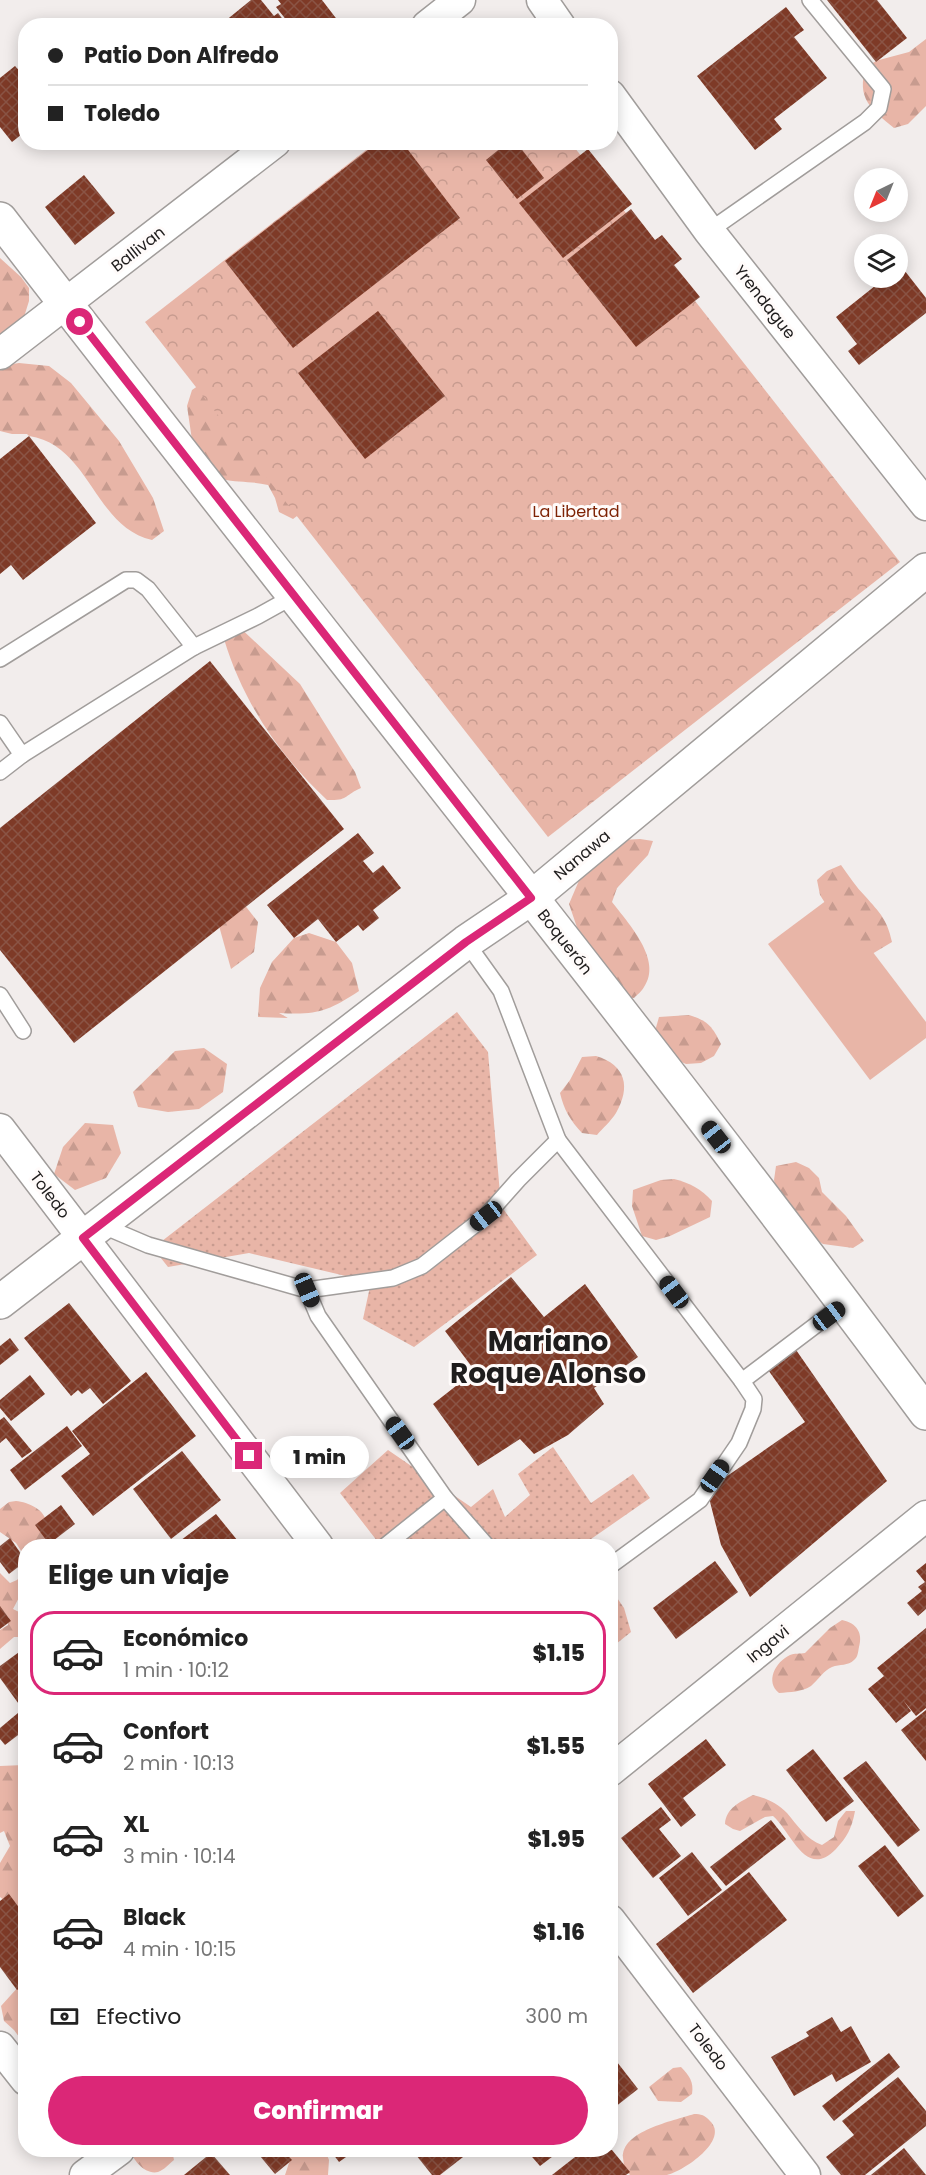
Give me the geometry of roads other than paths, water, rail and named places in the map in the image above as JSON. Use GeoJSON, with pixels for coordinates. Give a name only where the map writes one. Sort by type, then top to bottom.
{"type":"FeatureCollection","features":[{"type":"Feature","properties":{"kind":"street"},"geometry":{"type":"LineString","coordinates":[[437,18],[460,0]]}},
{"type":"Feature","properties":{"kind":"street"},"geometry":{"type":"LineString","coordinates":[[542,0],[554,18]]}},
{"type":"Feature","properties":{"kind":"street","name":"Yrendague"},"geometry":{"type":"LineString","coordinates":[[618,106],[709,231],[926,505]]}},
{"type":"Feature","properties":{"kind":"street","name":"Ballivan"},"geometry":{"type":"LineString","coordinates":[[0,354],[265,150]]}},
{"type":"Feature","properties":{"kind":"street","name":"Boquerón"},"geometry":{"type":"LineString","coordinates":[[0,219],[531,898],[845,1303],[926,1413]]}},
{"type":"Feature","properties":{"kind":"street","name":"Nanawa"},"geometry":{"type":"LineString","coordinates":[[0,1302],[466,942],[531,898],[926,570]]}},
{"type":"Feature","properties":{"kind":"street","name":"Toledo"},"geometry":{"type":"LineString","coordinates":[[0,1129],[92,1231],[313,1539]]}},
{"type":"Feature","properties":{"kind":"street","name":"Ingavi"},"geometry":{"type":"LineString","coordinates":[[618,1765],[926,1516]]}},
{"type":"Feature","properties":{"kind":"street","name":"Toledo"},"geometry":{"type":"LineString","coordinates":[[618,1930],[805,2175]]}},
{"type":"Feature","properties":{"kind":"street"},"geometry":{"type":"LineString","coordinates":[[0,2047],[18,2070]]}},
{"type":"Feature","properties":{"kind":"street"},"geometry":{"type":"LineString","coordinates":[[90,2167],[107,2157]]}},
{"type":"Feature","properties":{"kind":"lane"},"geometry":{"type":"LineString","coordinates":[[709,231],[865,123],[879,108],[883,89],[810,0]]}},
{"type":"Feature","properties":{"kind":"lane"},"geometry":{"type":"LineString","coordinates":[[0,659],[126,580],[136,580],[148,589],[194,647]]}},
{"type":"Feature","properties":{"kind":"lane"},"geometry":{"type":"LineString","coordinates":[[0,772],[22,755],[194,647],[294,596]]}},
{"type":"Feature","properties":{"kind":"lane"},"geometry":{"type":"LineString","coordinates":[[0,723],[22,755]]}},
{"type":"Feature","properties":{"kind":"lane"},"geometry":{"type":"LineString","coordinates":[[466,942],[501,991],[558,1140],[742,1381],[755,1404],[739,1443],[700,1500],[618,1560]]}},
{"type":"Feature","properties":{"kind":"lane"},"geometry":{"type":"LineString","coordinates":[[0,995],[23,1031]]}},
{"type":"Feature","properties":{"kind":"lane"},"geometry":{"type":"LineString","coordinates":[[92,1231],[307,1290],[393,1278],[422,1266],[486,1216],[558,1140]]}},
{"type":"Feature","properties":{"kind":"lane"},"geometry":{"type":"LineString","coordinates":[[307,1290],[318,1316],[445,1498],[481,1539]]}},
{"type":"Feature","properties":{"kind":"lane"},"geometry":{"type":"LineString","coordinates":[[742,1381],[845,1303]]}},
{"type":"Feature","properties":{"kind":"lane"},"geometry":{"type":"LineString","coordinates":[[394,1539],[445,1498]]}},
{"type":"Feature","properties":{"kind":"district","name":"Mariano Roque Alonso"},"geometry":{"type":"Point","coordinates":[548,1357]}},
{"type":"Feature","properties":{"kind":"park label","name":"La Libertad"},"geometry":{"type":"Point","coordinates":[576,511]}}]}
